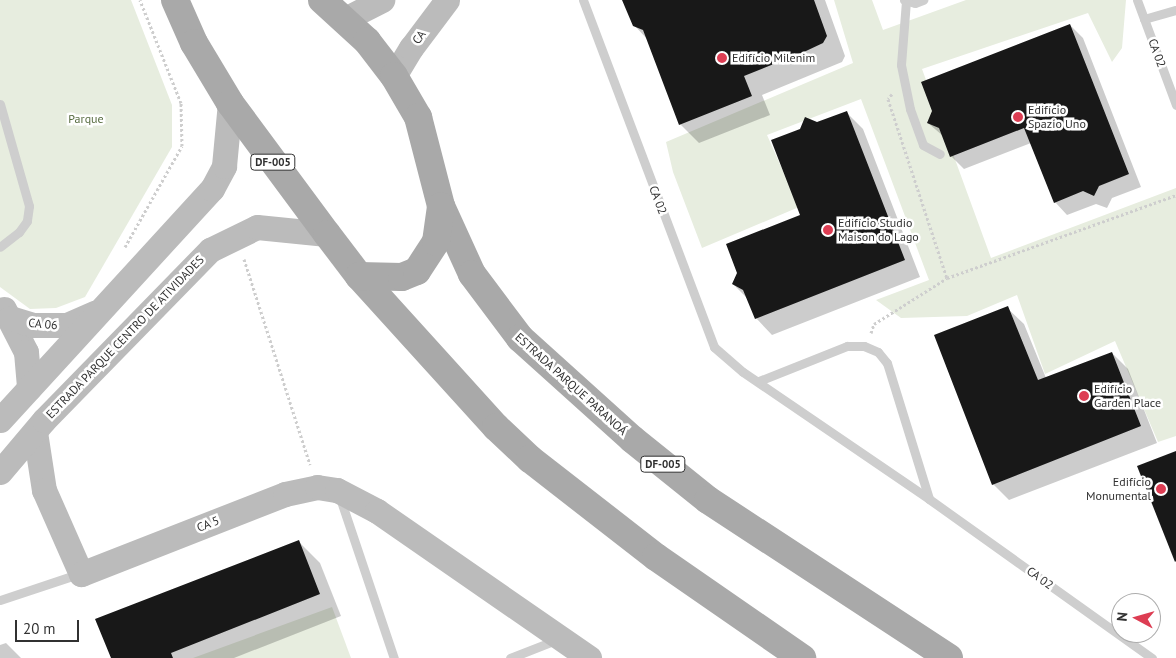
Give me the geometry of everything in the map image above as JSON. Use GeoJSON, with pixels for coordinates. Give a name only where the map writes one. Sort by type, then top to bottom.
{"type":"FeatureCollection","features":[{"type":"Feature","properties":{"kind":"main road","name":"DF-005"},"geometry":{"type":"LineString","coordinates":[[175,0],[194,43],[230,103],[359,276],[454,383],[530,459],[656,557],[802,658]]}},
{"type":"Feature","properties":{"kind":"main road"},"geometry":{"type":"LineString","coordinates":[[193,0],[194,43]]}},
{"type":"Feature","properties":{"kind":"main road","name":"ESTRADA PARQUE PARANOÁ"},"geometry":{"type":"LineString","coordinates":[[322,0],[344,18],[394,76],[418,117],[441,206],[472,274],[497,312],[560,377],[708,500],[949,658]]}},
{"type":"Feature","properties":{"kind":"main road"},"geometry":{"type":"LineString","coordinates":[[359,276],[402,277],[418,271],[436,242],[441,206]]}},
{"type":"Feature","properties":{"kind":"street"},"geometry":{"type":"LineString","coordinates":[[344,18],[382,0]]}},
{"type":"Feature","properties":{"kind":"street","name":"CA"},"geometry":{"type":"LineString","coordinates":[[394,76],[411,48],[447,0]]}},
{"type":"Feature","properties":{"kind":"street"},"geometry":{"type":"LineString","coordinates":[[0,420],[212,189],[224,166],[230,103]]}},
{"type":"Feature","properties":{"kind":"street","name":"ESTRADA PARQUE CENTRO DE ATIVIDADES"},"geometry":{"type":"LineString","coordinates":[[2,470],[35,432],[210,250],[236,235],[257,227],[326,234]]}},
{"type":"Feature","properties":{"kind":"street","name":"CA 06"},"geometry":{"type":"LineString","coordinates":[[5,311],[33,325],[67,325],[102,309]]}},
{"type":"Feature","properties":{"kind":"street","name":"CA 06"},"geometry":{"type":"LineString","coordinates":[[5,311],[26,352],[29,388]]}},
{"type":"Feature","properties":{"kind":"street"},"geometry":{"type":"LineString","coordinates":[[35,432],[44,490],[81,574]]}},
{"type":"Feature","properties":{"kind":"street"},"geometry":{"type":"LineString","coordinates":[[2,470],[44,490]]}},
{"type":"Feature","properties":{"kind":"street"},"geometry":{"type":"LineString","coordinates":[[327,488],[377,511],[561,638],[584,656]]}},
{"type":"Feature","properties":{"kind":"street","name":"CA 5"},"geometry":{"type":"LineString","coordinates":[[81,574],[284,494],[327,488]]}},
{"type":"Feature","properties":{"kind":"lane","name":"CA 02"},"geometry":{"type":"LineString","coordinates":[[583,0],[714,347],[728,361],[929,499],[1152,658]]}},
{"type":"Feature","properties":{"kind":"lane"},"geometry":{"type":"LineString","coordinates":[[923,0],[905,0],[901,65],[916,132],[923,145],[940,154]]}},
{"type":"Feature","properties":{"kind":"lane","name":"CA 02"},"geometry":{"type":"LineString","coordinates":[[1137,0],[1176,105]]}},
{"type":"Feature","properties":{"kind":"lane"},"geometry":{"type":"LineString","coordinates":[[1144,19],[1176,10]]}},
{"type":"Feature","properties":{"kind":"lane"},"geometry":{"type":"LineString","coordinates":[[0,104],[28,206],[27,221],[0,247]]}},
{"type":"Feature","properties":{"kind":"lane"},"geometry":{"type":"LineString","coordinates":[[759,381],[847,346],[868,347],[878,352],[887,363],[929,499]]}},
{"type":"Feature","properties":{"kind":"lane"},"geometry":{"type":"LineString","coordinates":[[327,488],[394,658]]}},
{"type":"Feature","properties":{"kind":"lane","name":"CA 5"},"geometry":{"type":"LineString","coordinates":[[0,600],[81,574]]}},
{"type":"Feature","properties":{"kind":"lane"},"geometry":{"type":"LineString","coordinates":[[510,658],[561,638]]}},
{"type":"Feature","properties":{"kind":"path"},"geometry":{"type":"LineString","coordinates":[[123,254],[182,146],[181,103],[140,0]]}},
{"type":"Feature","properties":{"kind":"path"},"geometry":{"type":"LineString","coordinates":[[906,91],[893,93],[888,100],[947,278]]}},
{"type":"Feature","properties":{"kind":"path"},"geometry":{"type":"LineString","coordinates":[[868,347],[874,324],[947,278],[1176,195]]}},
{"type":"Feature","properties":{"kind":"path"},"geometry":{"type":"LineString","coordinates":[[236,235],[327,488]]}},
{"type":"Feature","properties":{"kind":"green space","name":"Parque"},"geometry":{"type":"Polygon","coordinates":[[[0,0],[131,0],[172,105],[172,147],[85,297],[56,308],[30,309],[0,287],[0,0]]]}},
{"type":"Feature","properties":{"kind":"green space"},"geometry":{"type":"Polygon","coordinates":[[[834,0],[872,0],[883,30],[966,0],[1126,0],[1122,48],[1112,62],[1088,13],[922,69],[991,258],[1176,188],[1176,436],[1158,442],[1115,341],[1045,374],[1017,295],[967,316],[901,318],[876,300],[929,280],[861,99],[767,135],[799,207],[702,248],[673,172],[666,142],[853,63],[834,0]]]}},
{"type":"Feature","properties":{"kind":"green space"},"geometry":{"type":"Polygon","coordinates":[[[332,607],[351,658],[193,658],[332,607]]]}},
{"type":"Feature","properties":{"kind":"building","name":"Edifício Milenim"},"geometry":{"type":"Polygon","coordinates":[[[622,0],[814,0],[827,36],[823,43],[744,76],[752,96],[679,125],[643,30],[633,26],[622,0]]]}},
{"type":"Feature","properties":{"kind":"building","name":"Edifício Spazio Uno"},"geometry":{"type":"Polygon","coordinates":[[[1070,24],[1129,174],[1099,186],[1094,196],[1083,191],[1054,203],[1024,128],[950,157],[939,128],[927,123],[932,111],[921,82],[1070,24]]]}},
{"type":"Feature","properties":{"kind":"building","name":"Edifício Studio Maison do Lago"},"geometry":{"type":"Polygon","coordinates":[[[847,111],[905,260],[755,319],[743,290],[732,284],[737,273],[726,244],[800,215],[771,140],[800,129],[805,117],[817,122],[847,111]]]}},
{"type":"Feature","properties":{"kind":"building","name":"Edifício Garden Place"},"geometry":{"type":"Polygon","coordinates":[[[1008,306],[1038,380],[1112,352],[1141,426],[992,485],[934,335],[1008,306]]]}},
{"type":"Feature","properties":{"kind":"building","name":"Edifício Monumental"},"geometry":{"type":"Polygon","coordinates":[[[1176,451],[1176,561],[1175,562],[1137,466],[1176,451]]]}},
{"type":"Feature","properties":{"kind":"building"},"geometry":{"type":"Polygon","coordinates":[[[299,540],[320,594],[171,653],[173,658],[111,658],[95,619],[299,540]]]}},
{"type":"Feature","properties":{"kind":"place","name":"Edifício Milenim"},"geometry":{"type":"Point","coordinates":[722,58]}},
{"type":"Feature","properties":{"kind":"place","name":"Edifício Spazio Uno"},"geometry":{"type":"Point","coordinates":[1018,117]}},
{"type":"Feature","properties":{"kind":"place","name":"Edifício Studio Maison do Lago"},"geometry":{"type":"Point","coordinates":[828,230]}},
{"type":"Feature","properties":{"kind":"place","name":"Edifício Garden Place"},"geometry":{"type":"Point","coordinates":[1084,396]}},
{"type":"Feature","properties":{"kind":"place","name":"Edifício Monumental"},"geometry":{"type":"Point","coordinates":[1161,489]}}]}
